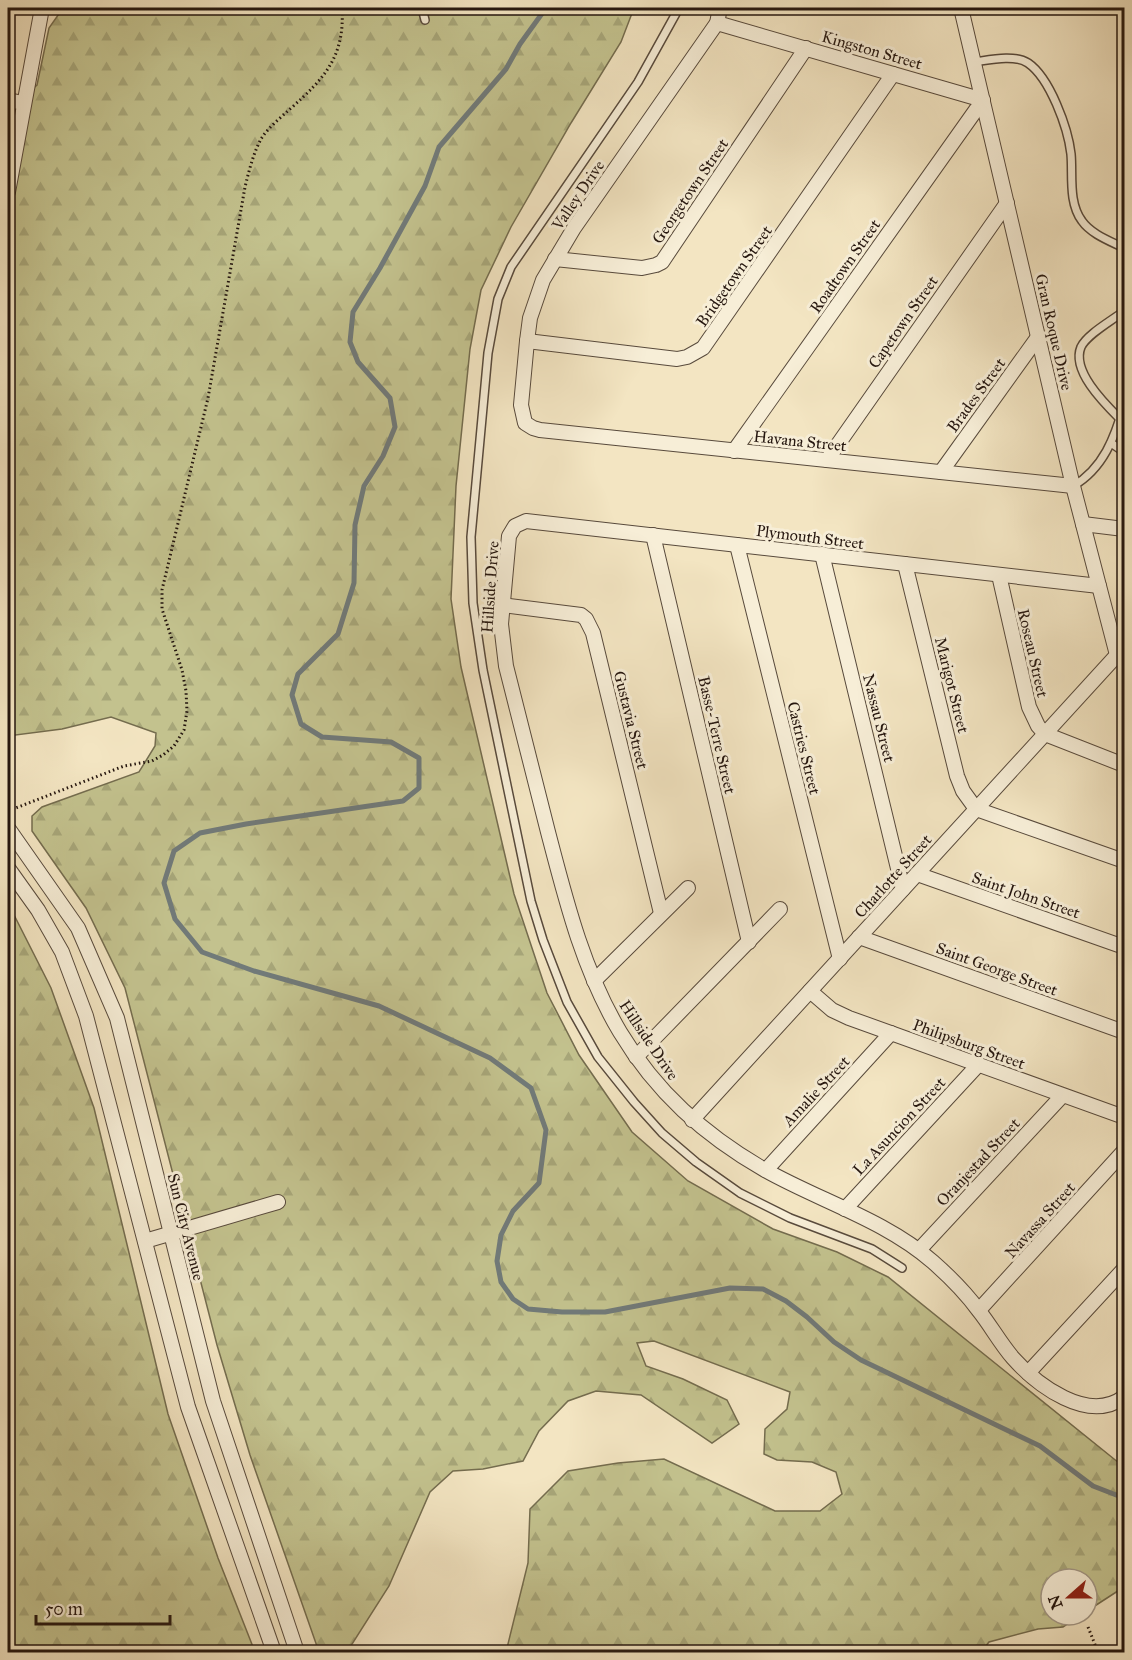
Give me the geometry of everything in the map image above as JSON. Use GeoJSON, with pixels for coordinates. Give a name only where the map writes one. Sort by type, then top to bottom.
{"type":"FeatureCollection","features":[{"type":"Feature","properties":{"kind":"street"},"geometry":{"type":"LineString","coordinates":[[8,192],[42,8]]}},
{"type":"Feature","properties":{"kind":"street","name":"Valley Drive"},"geometry":{"type":"LineString","coordinates":[[525,423],[521,405],[527,341],[535,300],[543,280],[555,259],[717,23],[720,8]]}},
{"type":"Feature","properties":{"kind":"street","name":"Gran Roque Drive"},"geometry":{"type":"LineString","coordinates":[[961,8],[1073,486],[1099,586],[1121,656]]}},
{"type":"Feature","properties":{"kind":"street","name":"Kingston Street"},"geometry":{"type":"LineString","coordinates":[[717,23],[983,100]]}},
{"type":"Feature","properties":{"kind":"street","name":"Georgetown Street"},"geometry":{"type":"LineString","coordinates":[[555,259],[642,268],[662,262],[806,48]]}},
{"type":"Feature","properties":{"kind":"street","name":"Bridgetown Street"},"geometry":{"type":"LineString","coordinates":[[527,341],[677,359],[695,354],[709,342],[893,74]]}},
{"type":"Feature","properties":{"kind":"street"},"geometry":{"type":"LineString","coordinates":[[8,100],[23,103]]}},
{"type":"Feature","properties":{"kind":"street","name":"Roadtown Street"},"geometry":{"type":"LineString","coordinates":[[734,451],[983,100]]}},
{"type":"Feature","properties":{"kind":"street","name":"Capetown Street"},"geometry":{"type":"LineString","coordinates":[[827,460],[1007,203]]}},
{"type":"Feature","properties":{"kind":"street","name":"Brades Street"},"geometry":{"type":"LineString","coordinates":[[941,472],[1038,337]]}},
{"type":"Feature","properties":{"kind":"street","name":"Havana Street"},"geometry":{"type":"LineString","coordinates":[[525,423],[540,430],[1073,486]]}},
{"type":"Feature","properties":{"kind":"street","name":"Plymouth Street"},"geometry":{"type":"LineString","coordinates":[[518,523],[531,521],[1099,586]]}},
{"type":"Feature","properties":{"kind":"street","name":"Hillside Drive"},"geometry":{"type":"LineString","coordinates":[[518,523],[509,536],[502,605],[502,645],[506,666],[579,945],[620,1032],[636,1056],[669,1098],[692,1120],[730,1148],[766,1170],[845,1209],[919,1250],[960,1288],[979,1310],[1012,1357],[1028,1373],[1064,1398],[1094,1407],[1106,1407],[1125,1397]]}},
{"type":"Feature","properties":{"kind":"street"},"geometry":{"type":"LineString","coordinates":[[1083,524],[1125,529]]}},
{"type":"Feature","properties":{"kind":"street","name":"Basse-Terre Street"},"geometry":{"type":"LineString","coordinates":[[653,535],[749,942]]}},
{"type":"Feature","properties":{"kind":"street","name":"Castries Street"},"geometry":{"type":"LineString","coordinates":[[737,545],[840,959]]}},
{"type":"Feature","properties":{"kind":"street","name":"Nassau Street"},"geometry":{"type":"LineString","coordinates":[[822,555],[903,889]]}},
{"type":"Feature","properties":{"kind":"street","name":"Marigot Street"},"geometry":{"type":"LineString","coordinates":[[905,564],[957,776],[968,800],[976,809]]}},
{"type":"Feature","properties":{"kind":"street","name":"Roseau Street"},"geometry":{"type":"LineString","coordinates":[[999,575],[1029,707],[1038,726],[1045,734]]}},
{"type":"Feature","properties":{"kind":"street","name":"Gustavia Street"},"geometry":{"type":"LineString","coordinates":[[502,605],[581,615],[590,626],[661,914]]}},
{"type":"Feature","properties":{"kind":"street","name":"Charlotte Street"},"geometry":{"type":"LineString","coordinates":[[692,1120],[1045,734],[1121,656]]}},
{"type":"Feature","properties":{"kind":"street"},"geometry":{"type":"LineString","coordinates":[[1045,734],[1125,765]]}},
{"type":"Feature","properties":{"kind":"street"},"geometry":{"type":"LineString","coordinates":[[976,809],[1125,861]]}},
{"type":"Feature","properties":{"kind":"street","name":"Sun City Avenue"},"geometry":{"type":"LineString","coordinates":[[8,828],[78,928],[117,1018],[213,1401],[297,1653]]}},
{"type":"Feature","properties":{"kind":"street"},"geometry":{"type":"LineString","coordinates":[[8,868],[38,910],[62,952],[86,1016],[188,1407],[274,1653]]}},
{"type":"Feature","properties":{"kind":"street","name":"Saint John Street"},"geometry":{"type":"LineString","coordinates":[[917,874],[1125,947]]}},
{"type":"Feature","properties":{"kind":"street"},"geometry":{"type":"LineString","coordinates":[[594,981],[688,888]]}},
{"type":"Feature","properties":{"kind":"street"},"geometry":{"type":"LineString","coordinates":[[636,1056],[780,909]]}},
{"type":"Feature","properties":{"kind":"street","name":"Saint George Street"},"geometry":{"type":"LineString","coordinates":[[859,937],[1125,1032]]}},
{"type":"Feature","properties":{"kind":"street","name":"Philipsburg Street"},"geometry":{"type":"LineString","coordinates":[[810,991],[832,1010],[849,1018],[1125,1117]]}},
{"type":"Feature","properties":{"kind":"street","name":"Amalie Street"},"geometry":{"type":"LineString","coordinates":[[766,1170],[891,1033]]}},
{"type":"Feature","properties":{"kind":"street","name":"La Asuncion Street"},"geometry":{"type":"LineString","coordinates":[[845,1209],[978,1065]]}},
{"type":"Feature","properties":{"kind":"street","name":"Oranjestad Street"},"geometry":{"type":"LineString","coordinates":[[919,1250],[1062,1096]]}},
{"type":"Feature","properties":{"kind":"street","name":"Navassa Street"},"geometry":{"type":"LineString","coordinates":[[979,1310],[1125,1151]]}},
{"type":"Feature","properties":{"kind":"street"},"geometry":{"type":"LineString","coordinates":[[145,1241],[278,1202]]}},
{"type":"Feature","properties":{"kind":"street"},"geometry":{"type":"LineString","coordinates":[[1028,1373],[1125,1269]]}},
{"type":"Feature","properties":{"kind":"lane"},"geometry":{"type":"LineString","coordinates":[[422,8],[425,20]]}},
{"type":"Feature","properties":{"kind":"lane"},"geometry":{"type":"LineString","coordinates":[[679,8],[638,82],[511,267],[498,299],[488,353],[471,537],[473,603],[483,670],[531,901],[567,1002],[598,1057],[662,1133],[696,1162],[740,1193],[790,1218],[872,1249],[902,1268]]}},
{"type":"Feature","properties":{"kind":"lane"},"geometry":{"type":"LineString","coordinates":[[974,62],[1000,58],[1015,60],[1028,63],[1040,76],[1058,105],[1066,126],[1071,153],[1074,205],[1082,222],[1091,230],[1125,248]]}},
{"type":"Feature","properties":{"kind":"lane"},"geometry":{"type":"LineString","coordinates":[[1120,419],[1084,376],[1079,359],[1081,348],[1088,338],[1125,311]]}},
{"type":"Feature","properties":{"kind":"lane"},"geometry":{"type":"LineString","coordinates":[[1073,486],[1096,469],[1111,443],[1125,405]]}},
{"type":"Feature","properties":{"kind":"lane"},"geometry":{"type":"LineString","coordinates":[[1111,443],[1125,452]]}},
{"type":"Feature","properties":{"kind":"path"},"geometry":{"type":"LineString","coordinates":[[8,811],[124,766],[152,760],[163,755],[174,746],[184,730],[187,711],[186,691],[182,670],[162,609],[162,590],[208,399],[245,187],[262,138],[278,120],[320,82],[331,67],[339,47],[343,26],[342,8]]}},
{"type":"Feature","properties":{"kind":"path"},"geometry":{"type":"LineString","coordinates":[[1088,1627],[1098,1653]]}},
{"type":"Feature","properties":{"kind":"green space"},"geometry":{"type":"Polygon","coordinates":[[[63,8],[634,8],[621,42],[511,227],[481,290],[470,349],[456,486],[451,599],[461,667],[514,894],[547,993],[579,1055],[632,1132],[688,1181],[773,1229],[837,1252],[888,1277],[1124,1467],[1124,1587],[1099,1603],[1099,1567],[1039,1567],[1039,1627],[1063,1627],[1038,1629],[989,1642],[981,1652],[506,1652],[528,1563],[530,1509],[568,1471],[664,1459],[775,1511],[820,1511],[842,1494],[836,1472],[812,1462],[777,1460],[764,1454],[765,1429],[787,1409],[790,1392],[654,1341],[637,1343],[646,1366],[683,1379],[727,1400],[739,1424],[712,1443],[641,1395],[596,1391],[568,1401],[539,1431],[523,1461],[483,1469],[453,1471],[430,1492],[389,1586],[347,1652],[319,1652],[250,1455],[217,1345],[125,988],[86,908],[32,831],[32,816],[42,807],[139,772],[155,746],[156,733],[111,717],[62,729],[8,736],[8,109],[37,85],[49,28],[63,8]]]}},
{"type":"Feature","properties":{"kind":"green space"},"geometry":{"type":"Polygon","coordinates":[[[8,903],[51,988],[94,1108],[168,1414],[218,1558],[255,1652],[8,1652],[8,903]]]}},
{"type":"Feature","properties":{"kind":"waterway"},"geometry":{"type":"LineString","coordinates":[[546,8],[520,44],[506,69],[439,147],[425,186],[353,312],[350,342],[358,362],[390,398],[395,427],[383,456],[364,486],[355,525],[354,583],[338,634],[298,674],[292,695],[301,724],[322,737],[391,742],[419,758],[419,788],[403,801],[200,833],[174,851],[164,883],[175,919],[202,952],[254,971],[379,1006],[490,1058],[531,1088],[546,1130],[539,1183],[513,1211],[501,1235],[497,1261],[501,1282],[513,1299],[528,1309],[605,1312],[730,1288],[763,1289],[786,1301],[834,1342],[861,1360],[1040,1446],[1093,1486],[1124,1498]]}}]}
